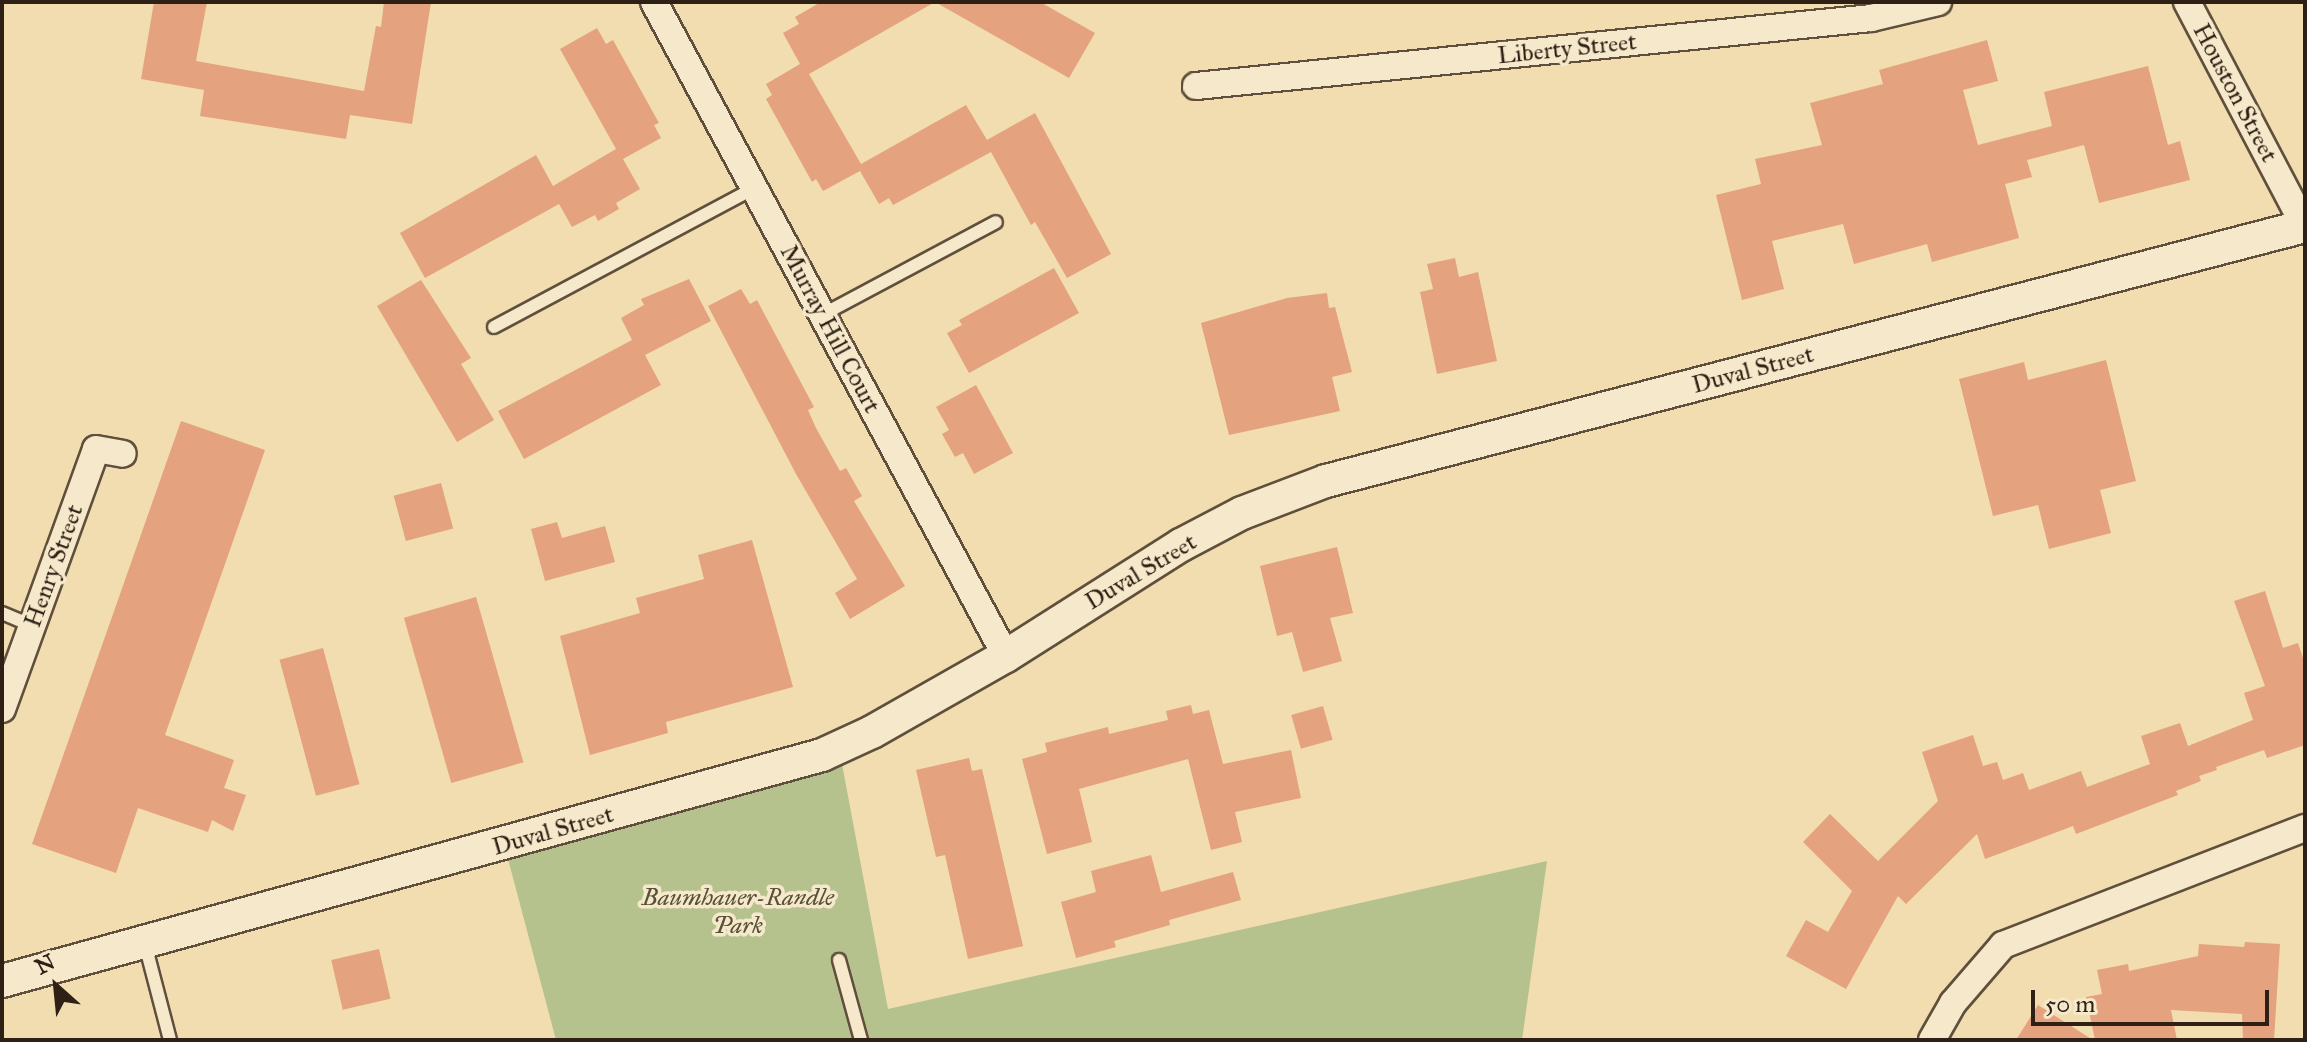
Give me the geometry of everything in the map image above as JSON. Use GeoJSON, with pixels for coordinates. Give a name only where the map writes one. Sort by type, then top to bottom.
{"type":"FeatureCollection","features":[{"type":"Feature","properties":{"kind":"street","name":"Murray Hill Court"},"geometry":{"type":"LineString","coordinates":[[654,2],[1006,656]]}},
{"type":"Feature","properties":{"kind":"street","name":"Liberty Street"},"geometry":{"type":"LineString","coordinates":[[1196,86],[1871,18],[1938,2]]}},
{"type":"Feature","properties":{"kind":"street","name":"Houston Street"},"geometry":{"type":"LineString","coordinates":[[2187,2],[2305,227]]}},
{"type":"Feature","properties":{"kind":"street","name":"Duval Street"},"geometry":{"type":"LineString","coordinates":[[2,981],[822,755],[872,732],[1006,656],[1181,545],[1242,513],[1326,481],[2305,227]]}},
{"type":"Feature","properties":{"kind":"street","name":"Henry Street"},"geometry":{"type":"LineString","coordinates":[[2,709],[96,449],[123,454]]}},
{"type":"Feature","properties":{"kind":"street"},"geometry":{"type":"LineString","coordinates":[[1932,1040],[1953,1003],[2003,945],[2305,828]]}},
{"type":"Feature","properties":{"kind":"lane"},"geometry":{"type":"LineString","coordinates":[[494,327],[754,188]]}},
{"type":"Feature","properties":{"kind":"lane"},"geometry":{"type":"LineString","coordinates":[[822,315],[996,222]]}},
{"type":"Feature","properties":{"kind":"lane"},"geometry":{"type":"LineString","coordinates":[[2,613],[33,626]]}},
{"type":"Feature","properties":{"kind":"lane"},"geometry":{"type":"LineString","coordinates":[[145,944],[170,1040]]}},
{"type":"Feature","properties":{"kind":"lane"},"geometry":{"type":"LineString","coordinates":[[839,960],[861,1040]]}},
{"type":"Feature","properties":{"kind":"green space","name":"Baumhauer-Randle Park"},"geometry":{"type":"Polygon","coordinates":[[[839,748],[888,1009],[1547,861],[1522,1040],[556,1040],[504,844],[839,748]]]}},
{"type":"Feature","properties":{"kind":"building"},"geometry":{"type":"Polygon","coordinates":[[[154,2],[207,2],[196,61],[364,91],[376,26],[381,27],[384,2],[431,2],[412,124],[350,115],[346,139],[200,116],[204,90],[141,79],[154,2]]]}},
{"type":"Feature","properties":{"kind":"building"},"geometry":{"type":"Polygon","coordinates":[[[821,2],[935,2],[809,74],[861,164],[966,105],[987,140],[1035,113],[1111,254],[1067,278],[1035,222],[1031,225],[991,152],[893,205],[889,198],[879,204],[860,171],[823,191],[816,179],[812,182],[766,99],[772,95],[766,84],[800,64],[783,33],[799,24],[795,17],[821,2]]]}},
{"type":"Feature","properties":{"kind":"building"},"geometry":{"type":"Polygon","coordinates":[[[935,2],[1040,2],[1095,33],[1069,78],[935,2]]]}},
{"type":"Feature","properties":{"kind":"building"},"geometry":{"type":"Polygon","coordinates":[[[597,28],[606,44],[613,40],[659,123],[654,125],[661,138],[623,159],[640,189],[616,203],[619,209],[598,221],[595,215],[572,227],[559,204],[425,278],[400,233],[536,155],[553,186],[616,149],[560,49],[597,28]]]}},
{"type":"Feature","properties":{"kind":"building"},"geometry":{"type":"Polygon","coordinates":[[[1987,40],[1998,81],[1963,90],[1978,145],[2052,126],[2044,92],[2148,66],[2168,145],[2180,141],[2190,180],[2099,203],[2084,145],[2027,160],[2032,177],[2005,184],[2019,238],[1932,262],[1927,244],[1854,264],[1843,224],[1772,241],[1784,289],[1742,300],[1716,195],[1761,184],[1755,159],[1822,145],[1810,103],[1883,84],[1879,70],[1987,40]]]}},
{"type":"Feature","properties":{"kind":"building"},"geometry":{"type":"Polygon","coordinates":[[[1455,258],[1459,277],[1478,272],[1497,361],[1437,374],[1420,292],[1433,289],[1427,264],[1455,258]]]}},
{"type":"Feature","properties":{"kind":"building"},"geometry":{"type":"Polygon","coordinates":[[[1054,268],[1079,313],[969,373],[947,333],[962,325],[959,320],[1054,268]]]}},
{"type":"Feature","properties":{"kind":"building"},"geometry":{"type":"Polygon","coordinates":[[[689,279],[711,321],[645,355],[661,385],[524,459],[498,411],[632,340],[621,318],[644,305],[641,299],[689,279]]]}},
{"type":"Feature","properties":{"kind":"building"},"geometry":{"type":"Polygon","coordinates":[[[421,280],[471,358],[461,364],[494,420],[457,442],[377,306],[421,280]]]}},
{"type":"Feature","properties":{"kind":"building"},"geometry":{"type":"Polygon","coordinates":[[[741,289],[750,304],[757,300],[814,407],[808,410],[816,428],[840,471],[846,468],[862,496],[854,501],[905,586],[850,619],[835,593],[857,579],[796,474],[708,306],[741,289]]]}},
{"type":"Feature","properties":{"kind":"building"},"geometry":{"type":"Polygon","coordinates":[[[1327,293],[1329,308],[1335,307],[1352,372],[1332,377],[1340,411],[1229,435],[1201,323],[1287,298],[1327,293]]]}},
{"type":"Feature","properties":{"kind":"building"},"geometry":{"type":"Polygon","coordinates":[[[2106,360],[2136,481],[2100,490],[2111,533],[2049,549],[2038,505],[1993,516],[1959,379],[2024,362],[2028,380],[2106,360]]]}},
{"type":"Feature","properties":{"kind":"building"},"geometry":{"type":"Polygon","coordinates":[[[976,385],[1013,453],[974,474],[963,453],[955,457],[942,434],[949,430],[936,407],[976,385]]]}},
{"type":"Feature","properties":{"kind":"building"},"geometry":{"type":"Polygon","coordinates":[[[181,421],[265,450],[165,735],[234,760],[224,788],[246,795],[233,831],[212,820],[208,832],[138,808],[116,873],[32,844],[181,421]]]}},
{"type":"Feature","properties":{"kind":"building"},"geometry":{"type":"Polygon","coordinates":[[[441,483],[453,528],[406,541],[394,496],[441,483]]]}},
{"type":"Feature","properties":{"kind":"building"},"geometry":{"type":"Polygon","coordinates":[[[557,522],[562,538],[605,526],[615,562],[545,581],[531,529],[557,522]]]}},
{"type":"Feature","properties":{"kind":"building"},"geometry":{"type":"Polygon","coordinates":[[[752,540],[793,687],[666,722],[668,733],[590,755],[560,636],[640,613],[636,598],[704,579],[698,555],[752,540]]]}},
{"type":"Feature","properties":{"kind":"building"},"geometry":{"type":"Polygon","coordinates":[[[1337,547],[1353,613],[1330,618],[1342,661],[1303,672],[1292,632],[1277,636],[1260,566],[1337,547]]]}},
{"type":"Feature","properties":{"kind":"building"},"geometry":{"type":"Polygon","coordinates":[[[2265,591],[2283,648],[2298,643],[2305,664],[2305,745],[2267,758],[2264,750],[2216,767],[2217,770],[2199,776],[2201,781],[2176,791],[2178,795],[2076,834],[2073,826],[1985,859],[1977,834],[1906,904],[1898,896],[1846,989],[1786,956],[1806,920],[1828,932],[1852,891],[1803,842],[1830,814],[1878,861],[1938,801],[1922,752],[1973,735],[1983,766],[1997,762],[2003,780],[2023,773],[2029,790],[2081,771],[2087,787],[2150,764],[2141,736],[2180,723],[2188,746],[2253,720],[2244,693],[2265,686],[2234,601],[2265,591]]]}},
{"type":"Feature","properties":{"kind":"building"},"geometry":{"type":"Polygon","coordinates":[[[476,597],[523,762],[451,783],[404,618],[476,597]]]}},
{"type":"Feature","properties":{"kind":"building"},"geometry":{"type":"Polygon","coordinates":[[[323,648],[359,784],[316,796],[280,660],[323,648]]]}},
{"type":"Feature","properties":{"kind":"building"},"geometry":{"type":"Polygon","coordinates":[[[1191,705],[1193,714],[1209,710],[1223,764],[1291,750],[1301,798],[1235,812],[1242,842],[1211,850],[1188,759],[1079,789],[1092,842],[1047,854],[1022,759],[1047,752],[1045,743],[1108,727],[1109,734],[1168,720],[1166,711],[1191,705]]]}},
{"type":"Feature","properties":{"kind":"building"},"geometry":{"type":"Polygon","coordinates":[[[1323,706],[1333,740],[1301,749],[1291,715],[1323,706]]]}},
{"type":"Feature","properties":{"kind":"building"},"geometry":{"type":"Polygon","coordinates":[[[969,758],[972,771],[982,769],[1023,946],[968,959],[945,855],[936,857],[916,770],[969,758]]]}},
{"type":"Feature","properties":{"kind":"building"},"geometry":{"type":"Polygon","coordinates":[[[1151,855],[1161,892],[1233,872],[1241,900],[1169,920],[1170,925],[1114,941],[1116,947],[1076,958],[1061,902],[1096,892],[1091,871],[1151,855]]]}},
{"type":"Feature","properties":{"kind":"building"},"geometry":{"type":"Polygon","coordinates":[[[2245,942],[2280,944],[2274,1040],[2243,1040],[2242,1014],[2171,1010],[2177,1040],[2095,1040],[2086,997],[2102,994],[2097,970],[2128,964],[2129,971],[2198,956],[2199,944],[2244,947],[2245,942]]]}},
{"type":"Feature","properties":{"kind":"building"},"geometry":{"type":"Polygon","coordinates":[[[379,949],[390,999],[343,1010],[331,960],[379,949]]]}},
{"type":"Feature","properties":{"kind":"building"},"geometry":{"type":"Polygon","coordinates":[[[2038,1005],[2093,1040],[2016,1040],[2038,1005]]]}}]}
